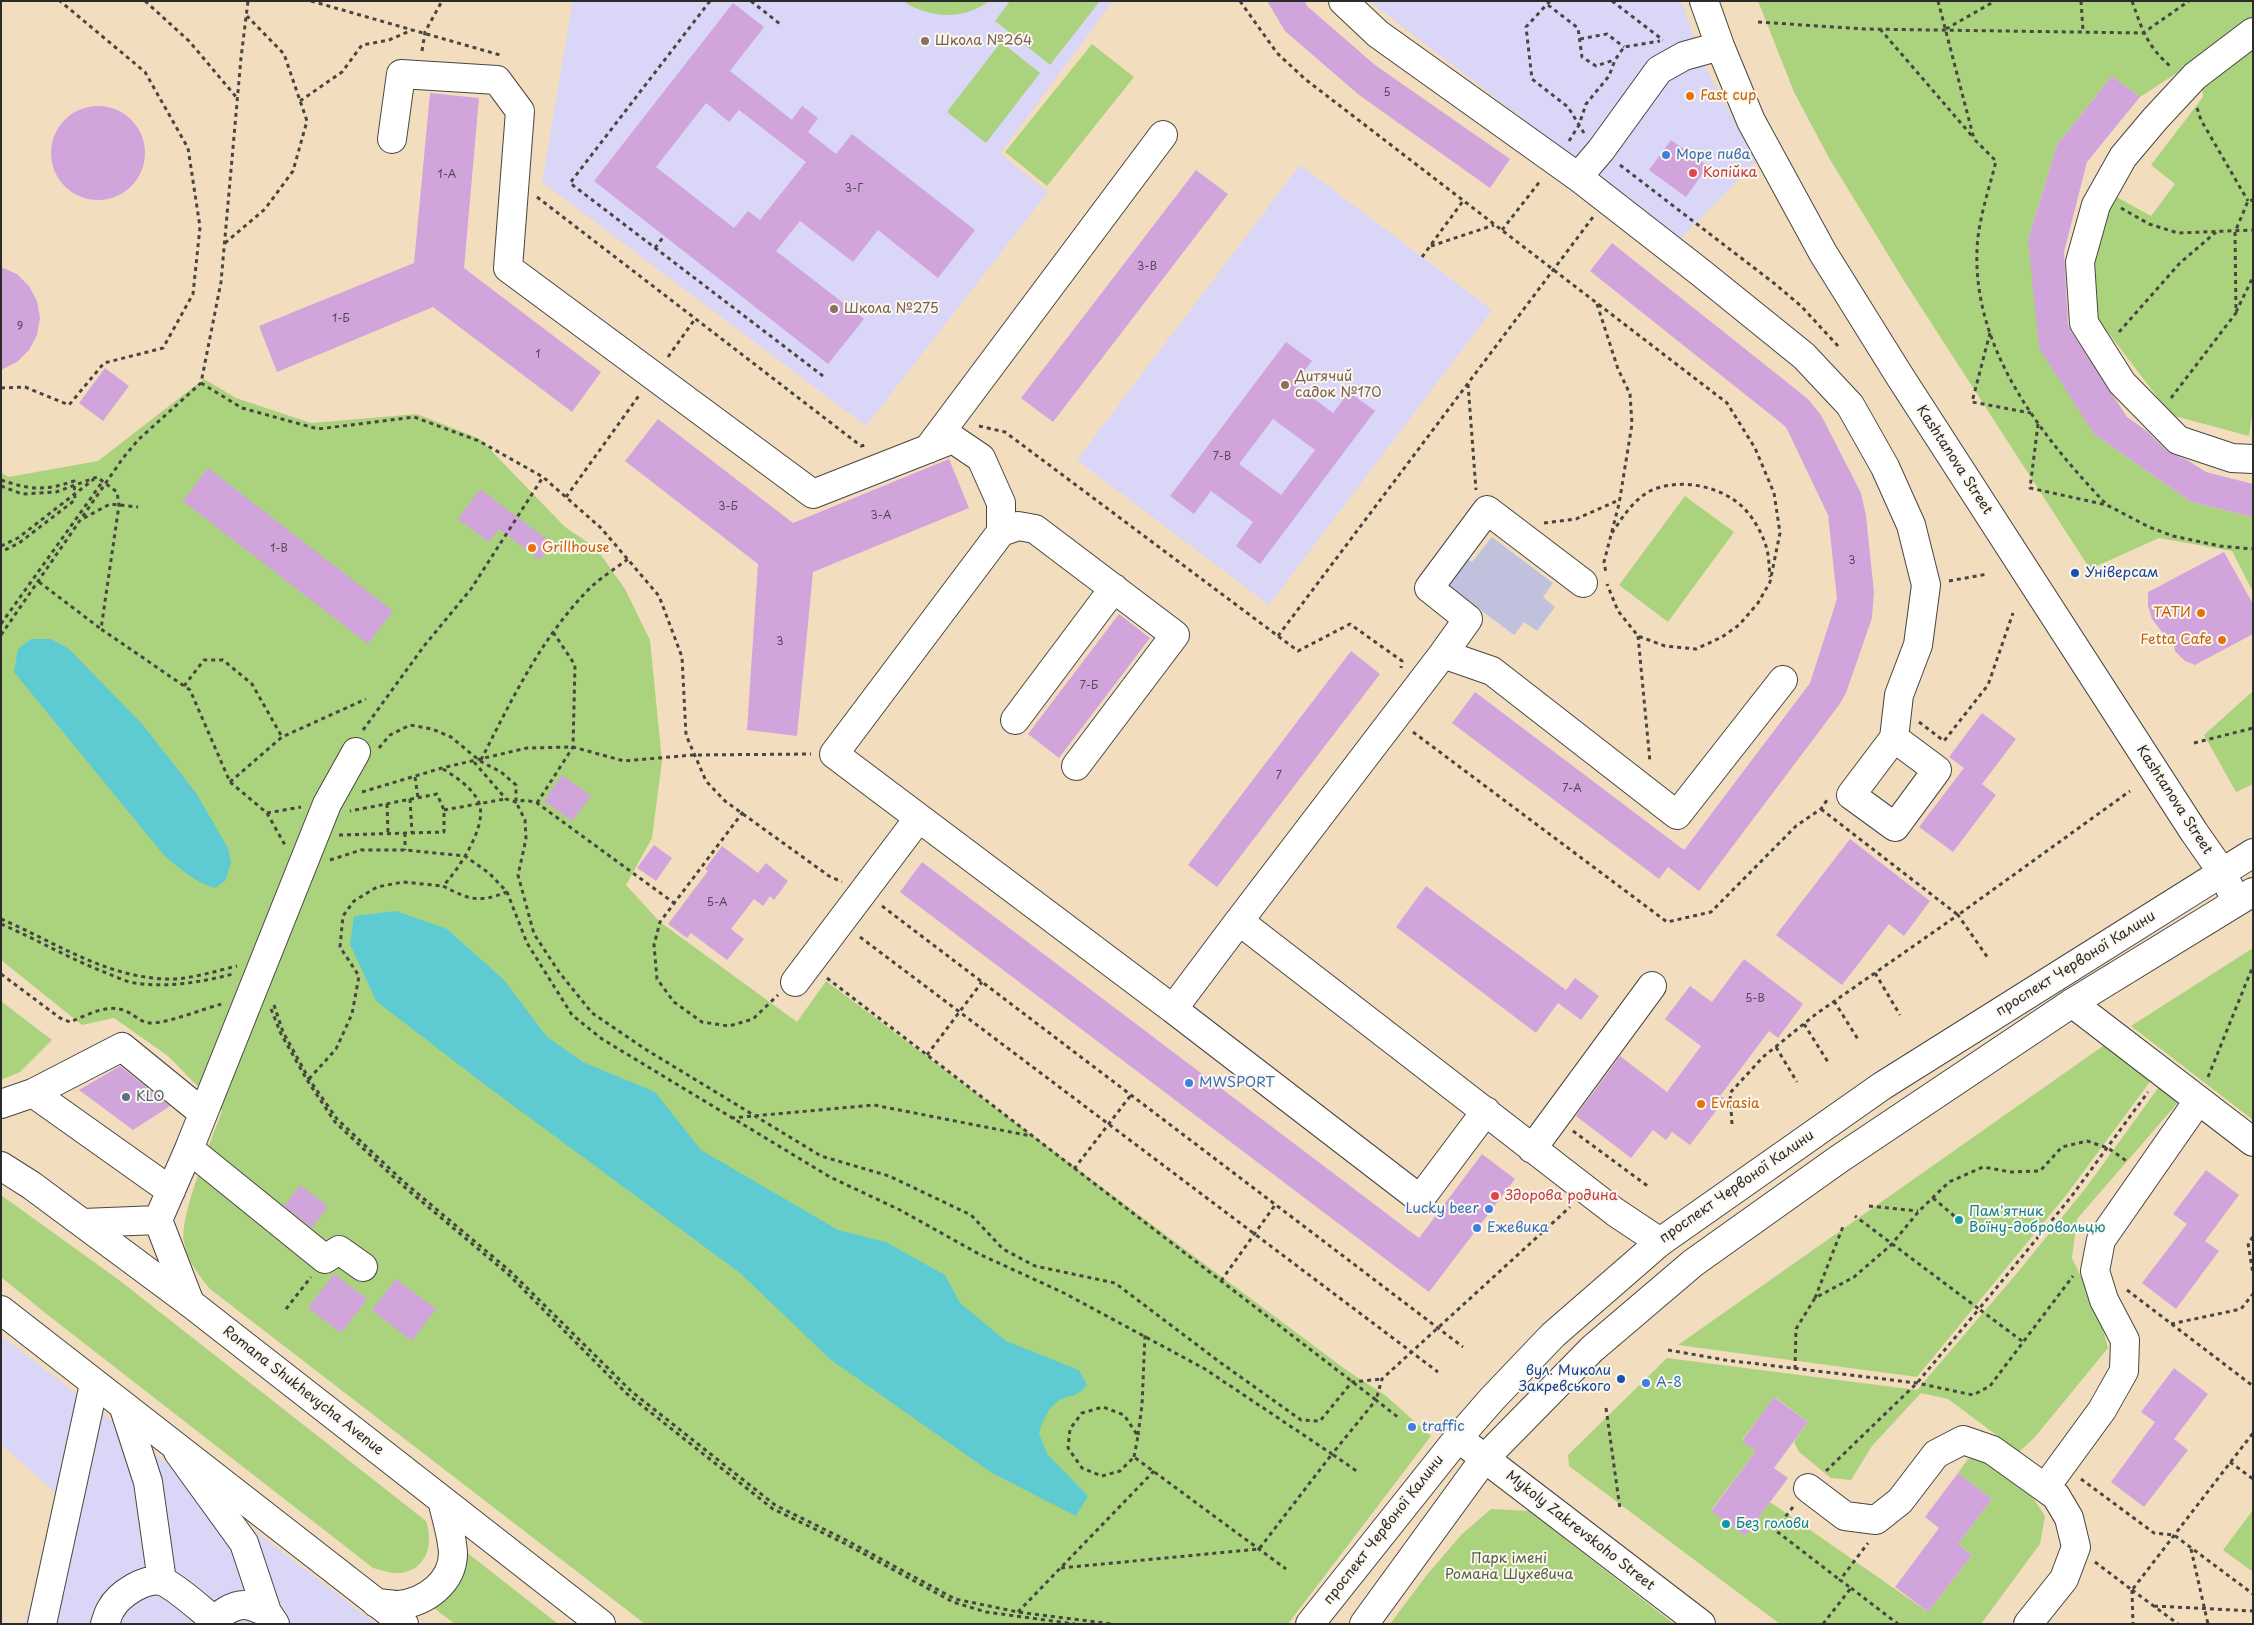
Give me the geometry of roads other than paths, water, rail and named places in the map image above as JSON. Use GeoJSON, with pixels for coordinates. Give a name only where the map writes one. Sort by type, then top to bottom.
{"type":"FeatureCollection","features":[{"type":"Feature","properties":{"kind":"main road"},"geometry":{"type":"LineString","coordinates":[[1343,1],[1378,34],[1578,177],[1700,272],[1804,356],[1850,404],[1885,467],[1911,526],[1926,585],[1918,645],[1900,695],[1894,738]]}},
{"type":"Feature","properties":{"kind":"main road","name":"Kashtanova Street"},"geometry":{"type":"LineString","coordinates":[[1704,1],[1720,46],[1751,121],[1823,253],[2194,832],[2222,872],[2244,896]]}},
{"type":"Feature","properties":{"kind":"main road"},"geometry":{"type":"LineString","coordinates":[[2253,32],[2189,83],[2123,157],[2096,205],[2080,262],[2084,323],[2122,383],[2178,440],[2232,458],[2253,459]]}},
{"type":"Feature","properties":{"kind":"main road"},"geometry":{"type":"LineString","coordinates":[[1578,177],[1601,150],[1658,70],[1684,56],[1720,46]]}},
{"type":"Feature","properties":{"kind":"main road"},"geometry":{"type":"LineString","coordinates":[[392,139],[401,74],[497,80],[520,111],[508,268],[813,494],[953,439],[981,458],[1000,504],[1001,532]]}},
{"type":"Feature","properties":{"kind":"main road"},"geometry":{"type":"LineString","coordinates":[[928,449],[1163,134]]}},
{"type":"Feature","properties":{"kind":"main road"},"geometry":{"type":"LineString","coordinates":[[1173,1009],[1395,718],[1468,619],[1429,588],[1487,510],[1583,583]]}},
{"type":"Feature","properties":{"kind":"main road"},"geometry":{"type":"LineString","coordinates":[[1076,766],[1175,635],[1035,529],[1018,526],[1001,532],[834,754],[1173,1009],[1420,1199],[1486,1111]]}},
{"type":"Feature","properties":{"kind":"main road"},"geometry":{"type":"LineString","coordinates":[[1014,720],[1114,588]]}},
{"type":"Feature","properties":{"kind":"main road"},"geometry":{"type":"LineString","coordinates":[[1443,654],[1492,671],[1677,815],[1783,680]]}},
{"type":"Feature","properties":{"kind":"main road"},"geometry":{"type":"LineString","coordinates":[[190,1303],[158,1220],[203,1113],[252,971],[327,804],[366,752]]}},
{"type":"Feature","properties":{"kind":"main road"},"geometry":{"type":"LineString","coordinates":[[802,973],[918,819]]}},
{"type":"Feature","properties":{"kind":"main road","name":"проспект Червоної Калини"},"geometry":{"type":"LineString","coordinates":[[1310,1624],[1458,1438],[1552,1334],[1660,1242],[1882,1086],[2253,853]]}},
{"type":"Feature","properties":{"kind":"main road"},"geometry":{"type":"LineString","coordinates":[[1364,1624],[1485,1458],[1592,1349],[1694,1263],[1839,1159],[2072,1003],[2244,896]]}},
{"type":"Feature","properties":{"kind":"main road"},"geometry":{"type":"LineString","coordinates":[[1239,921],[1486,1111],[1532,1149],[1615,1212],[1660,1242]]}},
{"type":"Feature","properties":{"kind":"main road"},"geometry":{"type":"LineString","coordinates":[[1532,1149],[1652,986]]}},
{"type":"Feature","properties":{"kind":"main road"},"geometry":{"type":"LineString","coordinates":[[2072,1003],[2253,1142]]}},
{"type":"Feature","properties":{"kind":"main road"},"geometry":{"type":"LineString","coordinates":[[1,1104],[32,1093],[122,1047],[203,1113]]}},
{"type":"Feature","properties":{"kind":"main road"},"geometry":{"type":"LineString","coordinates":[[32,1093],[171,1191]]}},
{"type":"Feature","properties":{"kind":"main road"},"geometry":{"type":"LineString","coordinates":[[2045,1488],[2102,1410],[2124,1371],[2125,1340],[2104,1300],[2095,1272],[2102,1240],[2198,1101]]}},
{"type":"Feature","properties":{"kind":"main road"},"geometry":{"type":"LineString","coordinates":[[188,1149],[325,1259],[339,1250],[363,1267]]}},
{"type":"Feature","properties":{"kind":"main road","name":"Romana Shukhevycha Avenue"},"geometry":{"type":"LineString","coordinates":[[1,1166],[32,1185],[190,1303],[601,1624]]}},
{"type":"Feature","properties":{"kind":"main road"},"geometry":{"type":"LineString","coordinates":[[83,1223],[158,1220]]}},
{"type":"Feature","properties":{"kind":"main road"},"geometry":{"type":"LineString","coordinates":[[6,1316],[404,1624]]}},
{"type":"Feature","properties":{"kind":"main road"},"geometry":{"type":"LineString","coordinates":[[42,1624],[94,1384]]}},
{"type":"Feature","properties":{"kind":"main road"},"geometry":{"type":"LineString","coordinates":[[124,1408],[148,1482],[162,1581],[213,1622],[230,1609],[244,1604],[271,1618]]}},
{"type":"Feature","properties":{"kind":"main road","name":"Mykoly Zakrevskoho Street"},"geometry":{"type":"LineString","coordinates":[[1458,1438],[1701,1624]]}},
{"type":"Feature","properties":{"kind":"main road"},"geometry":{"type":"LineString","coordinates":[[1808,1488],[1845,1516],[1876,1520],[1900,1501],[1936,1454],[1963,1440],[1992,1450],[2056,1496],[2069,1518],[2076,1547],[2064,1579],[2028,1624]]}},
{"type":"Feature","properties":{"kind":"main road"},"geometry":{"type":"LineString","coordinates":[[174,1447],[244,1543],[271,1618]]}},
{"type":"Feature","properties":{"kind":"main road"},"geometry":{"type":"LineString","coordinates":[[376,1603],[398,1605],[414,1602],[429,1595],[441,1585],[448,1572],[453,1555],[451,1537],[442,1500]]}},
{"type":"Feature","properties":{"kind":"main road"},"geometry":{"type":"LineString","coordinates":[[105,1624],[111,1608],[128,1591],[149,1582],[162,1581]]}},
{"type":"Feature","properties":{"kind":"water"},"geometry":{"type":"Polygon","coordinates":[[[31,639],[51,639],[69,649],[143,725],[196,793],[228,848],[231,863],[225,881],[215,888],[200,882],[163,854],[14,672],[18,649],[31,639]]]}},
{"type":"Feature","properties":{"kind":"water"},"geometry":{"type":"Polygon","coordinates":[[[396,911],[447,929],[504,980],[547,1037],[583,1062],[655,1092],[701,1150],[838,1230],[886,1242],[945,1275],[960,1303],[1006,1341],[1079,1370],[1087,1385],[1076,1394],[1060,1400],[1052,1406],[1044,1419],[1039,1433],[1047,1454],[1088,1496],[1076,1516],[992,1473],[831,1360],[740,1273],[484,1084],[376,1001],[350,944],[354,916],[396,911]]]}},
{"type":"Feature","properties":{"kind":"place","name":"Школа №264"},"geometry":{"type":"Point","coordinates":[925,41]}},
{"type":"Feature","properties":{"kind":"place","name":"Fast cup"},"geometry":{"type":"Point","coordinates":[1690,96]}},
{"type":"Feature","properties":{"kind":"place","name":"Море пива"},"geometry":{"type":"Point","coordinates":[1666,155]}},
{"type":"Feature","properties":{"kind":"place","name":"Копійка"},"geometry":{"type":"Point","coordinates":[1693,173]}},
{"type":"Feature","properties":{"kind":"place","name":"Школа №275"},"geometry":{"type":"Point","coordinates":[834,309]}},
{"type":"Feature","properties":{"kind":"place","name":"Дитячий садок №170"},"geometry":{"type":"Point","coordinates":[1285,385]}},
{"type":"Feature","properties":{"kind":"place","name":"Grillhouse"},"geometry":{"type":"Point","coordinates":[532,548]}},
{"type":"Feature","properties":{"kind":"place","name":"Універсам"},"geometry":{"type":"Point","coordinates":[2075,573]}},
{"type":"Feature","properties":{"kind":"place","name":"ТАТИ"},"geometry":{"type":"Point","coordinates":[2201,613]}},
{"type":"Feature","properties":{"kind":"place","name":"Fetta Cafe"},"geometry":{"type":"Point","coordinates":[2222,640]}},
{"type":"Feature","properties":{"kind":"place","name":"MWSPORT"},"geometry":{"type":"Point","coordinates":[1189,1083]}},
{"type":"Feature","properties":{"kind":"place","name":"KLO"},"geometry":{"type":"Point","coordinates":[126,1097]}},
{"type":"Feature","properties":{"kind":"place","name":"Evrasia"},"geometry":{"type":"Point","coordinates":[1701,1104]}},
{"type":"Feature","properties":{"kind":"place","name":"Здорова родина"},"geometry":{"type":"Point","coordinates":[1495,1196]}},
{"type":"Feature","properties":{"kind":"place","name":"Lucky beer"},"geometry":{"type":"Point","coordinates":[1489,1209]}},
{"type":"Feature","properties":{"kind":"place","name":"Пам'ятник Воїну-добровольцю"},"geometry":{"type":"Point","coordinates":[1959,1220]}},
{"type":"Feature","properties":{"kind":"place","name":"Ежевика"},"geometry":{"type":"Point","coordinates":[1477,1228]}},
{"type":"Feature","properties":{"kind":"place","name":"вул. Миколи Закревського"},"geometry":{"type":"Point","coordinates":[1621,1379]}},
{"type":"Feature","properties":{"kind":"place","name":"А-8"},"geometry":{"type":"Point","coordinates":[1646,1383]}},
{"type":"Feature","properties":{"kind":"place","name":"traffic"},"geometry":{"type":"Point","coordinates":[1412,1427]}},
{"type":"Feature","properties":{"kind":"place","name":"Без голови"},"geometry":{"type":"Point","coordinates":[1726,1524]}},
{"type":"Feature","properties":{"kind":"park label","name":"Парк імені Романа Шухевича"},"geometry":{"type":"Point","coordinates":[1509,1568]}}]}
